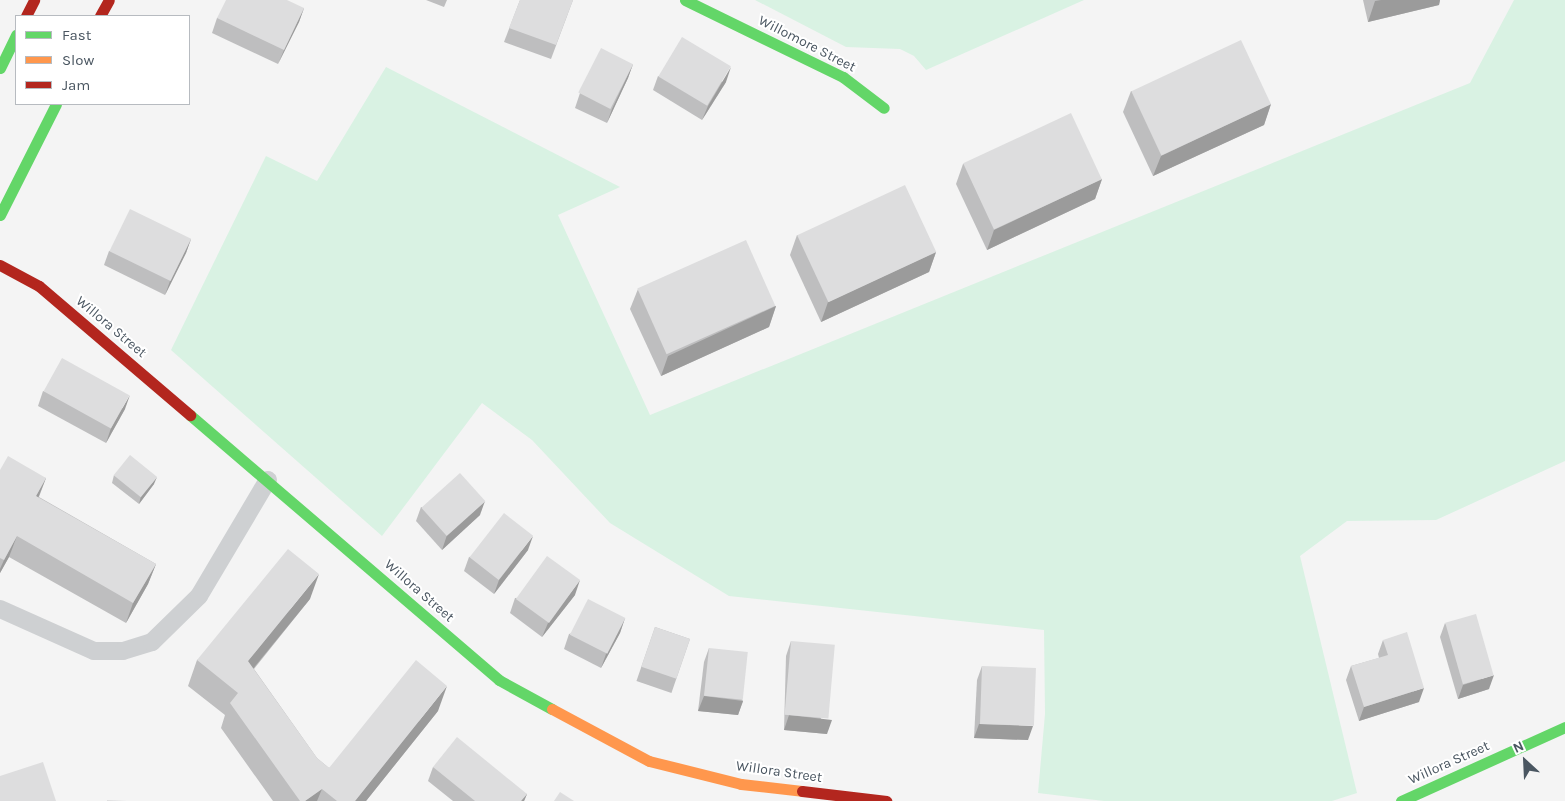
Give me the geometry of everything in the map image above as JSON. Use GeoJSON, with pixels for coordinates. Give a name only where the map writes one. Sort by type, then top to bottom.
{"type":"FeatureCollection","features":[{"type":"Feature","properties":{"kind":"street"},"geometry":{"type":"LineString","coordinates":[[26,15],[34,0]]}},
{"type":"Feature","properties":{"kind":"street"},"geometry":{"type":"LineString","coordinates":[[101,15],[109,0]]}},
{"type":"Feature","properties":{"kind":"street","name":"Willomore Street"},"geometry":{"type":"LineString","coordinates":[[685,0],[843,77],[884,108]]}},
{"type":"Feature","properties":{"kind":"street"},"geometry":{"type":"LineString","coordinates":[[0,68],[15,37]]}},
{"type":"Feature","properties":{"kind":"street"},"geometry":{"type":"LineString","coordinates":[[0,215],[55,105]]}},
{"type":"Feature","properties":{"kind":"street","name":"Willora Street"},"geometry":{"type":"LineString","coordinates":[[0,266],[39,286],[268,480],[499,680],[649,761],[741,784],[886,801]]}},
{"type":"Feature","properties":{"kind":"street","name":"Willora Street"},"geometry":{"type":"LineString","coordinates":[[1401,801],[1565,727]]}},
{"type":"Feature","properties":{"kind":"lane"},"geometry":{"type":"LineString","coordinates":[[0,609],[94,651],[123,651],[152,642],[199,596],[268,480]]}},
{"type":"Feature","properties":{"kind":"green space"},"geometry":{"type":"Polygon","coordinates":[[[755,0],[1084,0],[926,70],[914,56],[900,49],[846,47],[755,0]]]}},
{"type":"Feature","properties":{"kind":"green space"},"geometry":{"type":"Polygon","coordinates":[[[1514,0],[1565,0],[1565,461],[1436,520],[1347,521],[1300,556],[1357,793],[1332,801],[1104,801],[1038,793],[1045,714],[1044,630],[729,596],[610,523],[532,440],[482,403],[382,536],[171,350],[266,156],[317,181],[386,67],[620,187],[558,215],[650,415],[1470,83],[1514,0]]]}},
{"type":"Feature","properties":{"kind":"building"},"geometry":{"type":"Polygon","coordinates":[[[226,0],[287,0],[304,8],[284,50],[217,18],[226,0]]]}},
{"type":"Feature","properties":{"kind":"building"},"geometry":{"type":"Polygon","coordinates":[[[520,0],[573,0],[556,45],[509,28],[520,0]]]}},
{"type":"Feature","properties":{"kind":"building"},"geometry":{"type":"Polygon","coordinates":[[[682,37],[731,66],[707,106],[658,76],[682,37]]]}},
{"type":"Feature","properties":{"kind":"building"},"geometry":{"type":"Polygon","coordinates":[[[1241,40],[1271,104],[1161,155],[1131,91],[1241,40]]]}},
{"type":"Feature","properties":{"kind":"building"},"geometry":{"type":"Polygon","coordinates":[[[601,48],[633,64],[610,109],[578,93],[601,48]]]}},
{"type":"Feature","properties":{"kind":"building"},"geometry":{"type":"Polygon","coordinates":[[[1071,113],[1102,179],[994,229],[963,163],[1071,113]]]}},
{"type":"Feature","properties":{"kind":"building"},"geometry":{"type":"Polygon","coordinates":[[[905,185],[936,252],[828,302],[797,235],[905,185]]]}},
{"type":"Feature","properties":{"kind":"building"},"geometry":{"type":"Polygon","coordinates":[[[130,209],[191,239],[171,281],[109,251],[130,209]]]}},
{"type":"Feature","properties":{"kind":"building"},"geometry":{"type":"Polygon","coordinates":[[[746,240],[775,306],[667,354],[637,288],[746,240]]]}},
{"type":"Feature","properties":{"kind":"building"},"geometry":{"type":"Polygon","coordinates":[[[62,358],[129,395],[111,429],[44,391],[62,358]]]}},
{"type":"Feature","properties":{"kind":"building"},"geometry":{"type":"Polygon","coordinates":[[[130,455],[157,477],[141,497],[114,475],[130,455]]]}},
{"type":"Feature","properties":{"kind":"building"},"geometry":{"type":"Polygon","coordinates":[[[8,456],[46,478],[36,496],[156,564],[133,603],[17,536],[4,560],[0,558],[0,470],[8,456]]]}},
{"type":"Feature","properties":{"kind":"building"},"geometry":{"type":"Polygon","coordinates":[[[460,473],[485,501],[447,536],[421,508],[460,473]]]}},
{"type":"Feature","properties":{"kind":"building"},"geometry":{"type":"Polygon","coordinates":[[[504,513],[533,536],[499,580],[470,557],[504,513]]]}},
{"type":"Feature","properties":{"kind":"building"},"geometry":{"type":"Polygon","coordinates":[[[288,549],[319,574],[248,661],[317,758],[329,768],[416,660],[447,686],[355,801],[337,801],[322,789],[305,801],[300,801],[230,703],[238,693],[197,660],[288,549]]]}},
{"type":"Feature","properties":{"kind":"building"},"geometry":{"type":"Polygon","coordinates":[[[547,556],[580,580],[549,623],[516,599],[547,556]]]}},
{"type":"Feature","properties":{"kind":"building"},"geometry":{"type":"Polygon","coordinates":[[[588,599],[625,618],[607,654],[570,635],[588,599]]]}},
{"type":"Feature","properties":{"kind":"building"},"geometry":{"type":"Polygon","coordinates":[[[1476,614],[1494,676],[1463,684],[1445,623],[1476,614]]]}},
{"type":"Feature","properties":{"kind":"building"},"geometry":{"type":"Polygon","coordinates":[[[655,627],[690,639],[676,679],[641,667],[655,627]]]}},
{"type":"Feature","properties":{"kind":"building"},"geometry":{"type":"Polygon","coordinates":[[[1407,632],[1424,688],[1364,707],[1351,666],[1388,655],[1383,640],[1407,632]]]}},
{"type":"Feature","properties":{"kind":"building"},"geometry":{"type":"Polygon","coordinates":[[[791,641],[835,645],[828,719],[785,715],[791,641]]]}},
{"type":"Feature","properties":{"kind":"building"},"geometry":{"type":"Polygon","coordinates":[[[709,648],[748,652],[743,700],[704,696],[709,648]]]}},
{"type":"Feature","properties":{"kind":"building"},"geometry":{"type":"Polygon","coordinates":[[[982,666],[1036,668],[1034,726],[980,724],[982,666]]]}},
{"type":"Feature","properties":{"kind":"building"},"geometry":{"type":"Polygon","coordinates":[[[457,737],[527,794],[521,801],[475,801],[433,767],[457,737]]]}},
{"type":"Feature","properties":{"kind":"building"},"geometry":{"type":"Polygon","coordinates":[[[43,762],[56,801],[0,801],[0,776],[43,762]]]}},
{"type":"Feature","properties":{"kind":"building"},"geometry":{"type":"Polygon","coordinates":[[[560,792],[574,801],[554,801],[560,792]]]}},
{"type":"Feature","properties":{"kind":"traffic: fast"},"geometry":{"type":"LineString","coordinates":[[685,0],[843,77],[884,108]]}},
{"type":"Feature","properties":{"kind":"traffic: fast"},"geometry":{"type":"LineString","coordinates":[[0,68],[15,37]]}},
{"type":"Feature","properties":{"kind":"traffic: fast"},"geometry":{"type":"LineString","coordinates":[[0,215],[55,105]]}},
{"type":"Feature","properties":{"kind":"traffic: fast"},"geometry":{"type":"LineString","coordinates":[[190,415],[499,680],[552,709]]}},
{"type":"Feature","properties":{"kind":"traffic: fast"},"geometry":{"type":"LineString","coordinates":[[1401,801],[1565,727]]}},
{"type":"Feature","properties":{"kind":"traffic: slow"},"geometry":{"type":"LineString","coordinates":[[552,709],[649,761],[741,784],[802,791]]}},
{"type":"Feature","properties":{"kind":"traffic: jam"},"geometry":{"type":"LineString","coordinates":[[26,15],[34,0]]}},
{"type":"Feature","properties":{"kind":"traffic: jam"},"geometry":{"type":"LineString","coordinates":[[101,15],[109,0]]}},
{"type":"Feature","properties":{"kind":"traffic: jam"},"geometry":{"type":"LineString","coordinates":[[0,265],[39,286],[190,415]]}},
{"type":"Feature","properties":{"kind":"traffic: jam"},"geometry":{"type":"LineString","coordinates":[[802,791],[886,801]]}}]}
